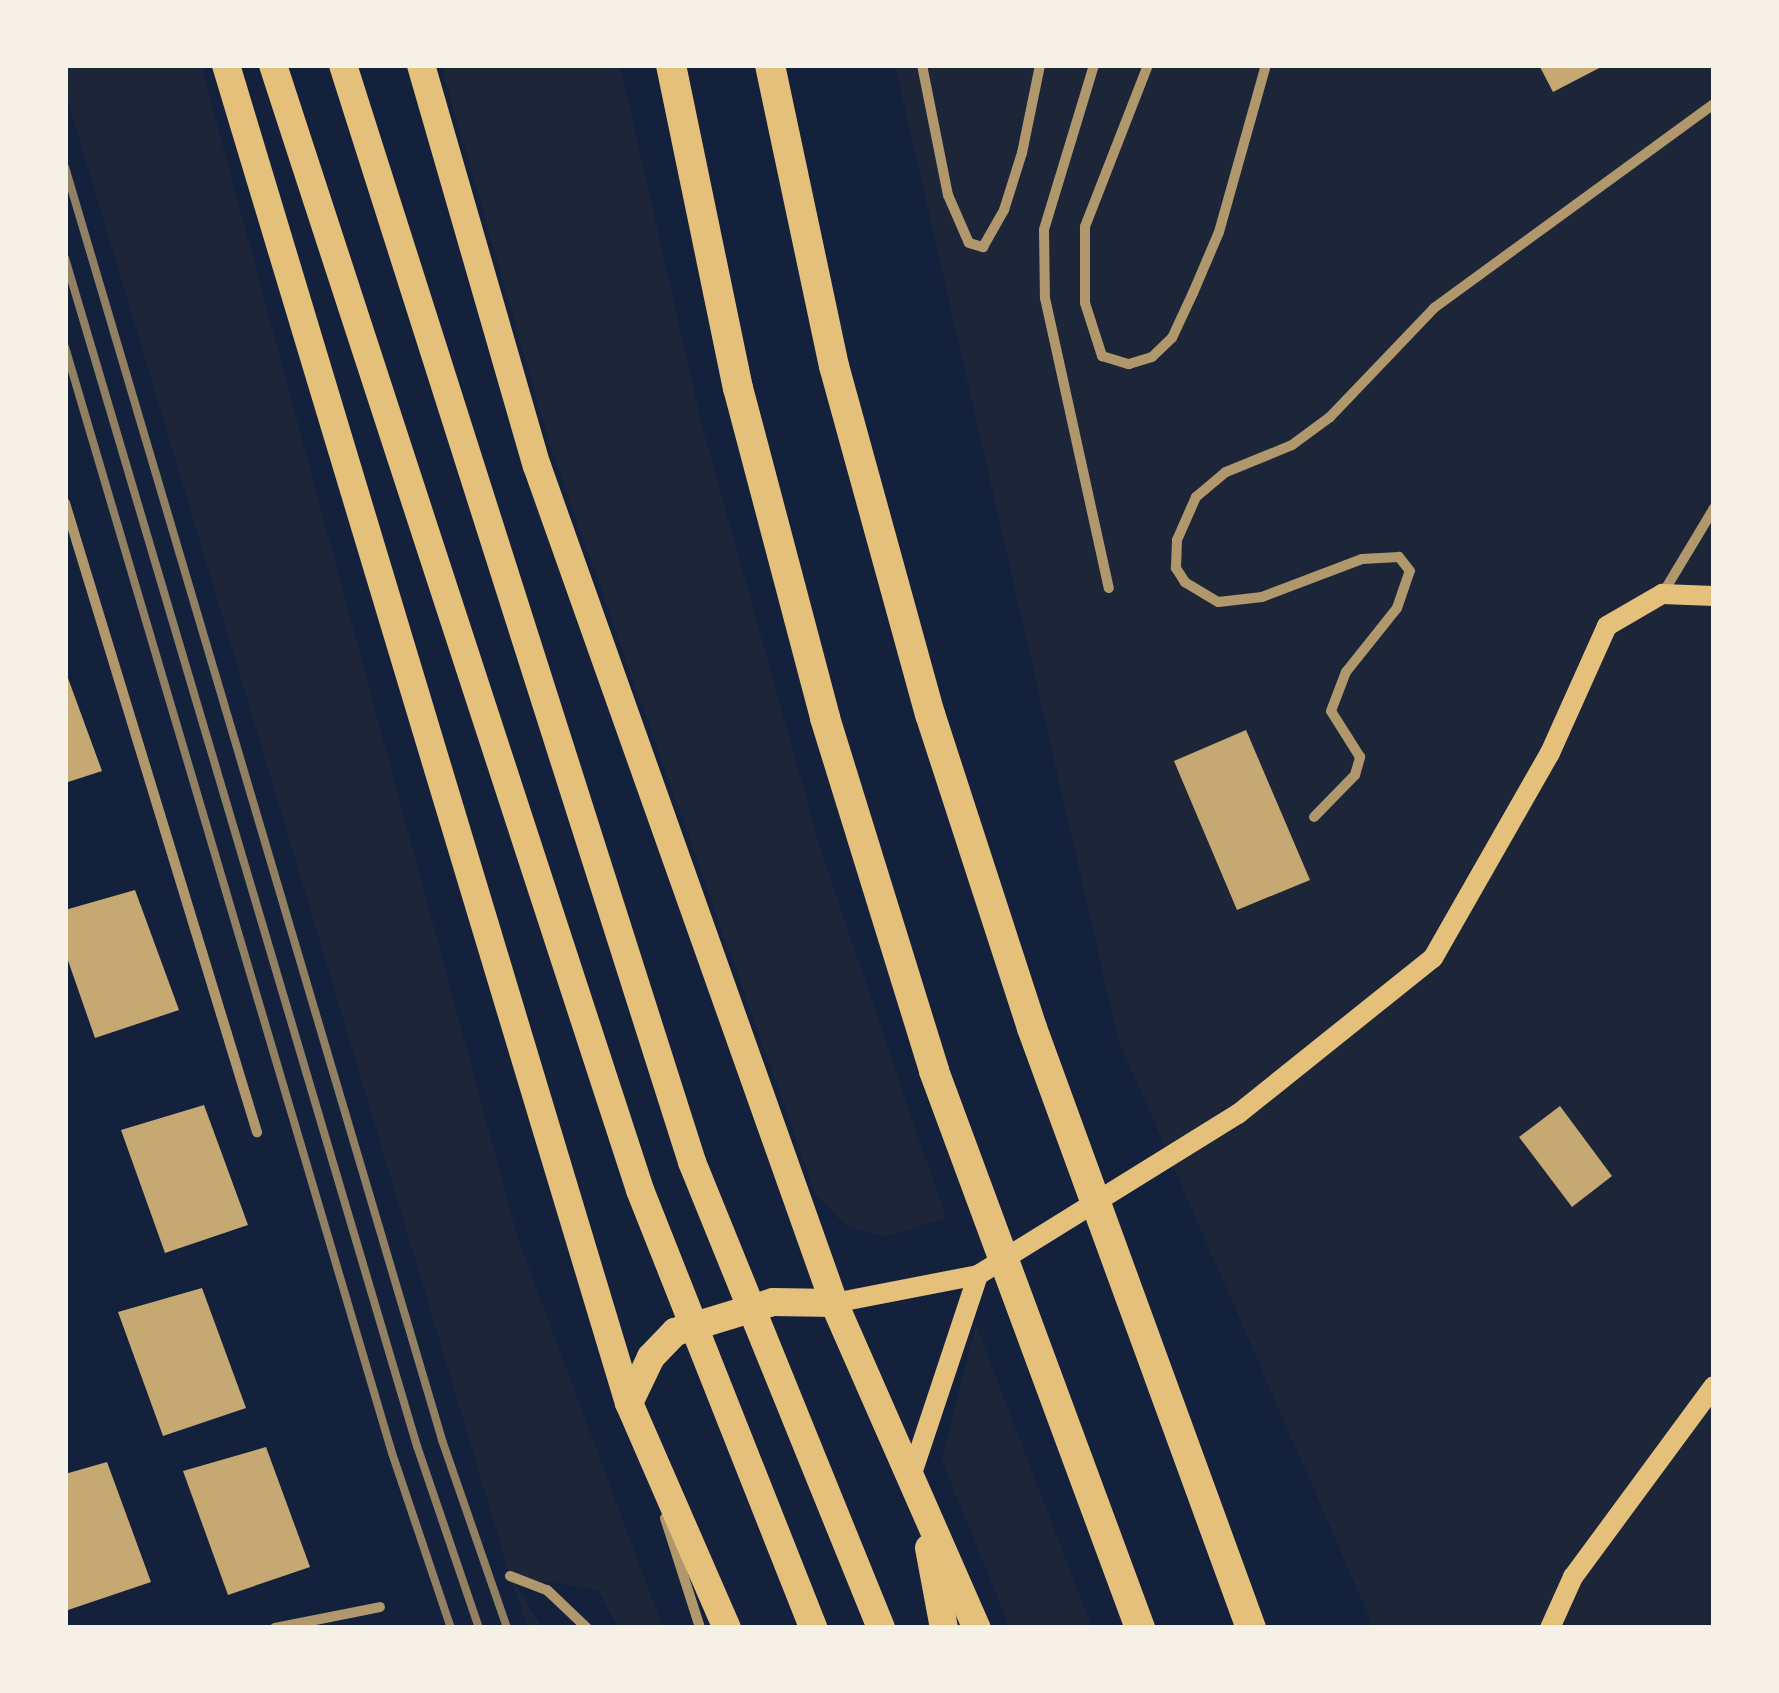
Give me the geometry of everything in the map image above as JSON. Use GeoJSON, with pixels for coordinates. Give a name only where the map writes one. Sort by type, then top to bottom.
{"type":"FeatureCollection","features":[{"type":"Feature","properties":{"kind":"highway"},"geometry":{"type":"LineString","coordinates":[[226,65],[629,1402],[727,1628]]}},
{"type":"Feature","properties":{"kind":"highway"},"geometry":{"type":"LineString","coordinates":[[273,65],[640,1190],[813,1628]]}},
{"type":"Feature","properties":{"kind":"highway"},"geometry":{"type":"LineString","coordinates":[[344,65],[692,1162],[880,1628]]}},
{"type":"Feature","properties":{"kind":"highway"},"geometry":{"type":"LineString","coordinates":[[420,65],[537,466],[834,1303],[977,1628]]}},
{"type":"Feature","properties":{"kind":"highway"},"geometry":{"type":"LineString","coordinates":[[671,65],[742,406],[825,718],[934,1071],[1140,1628]]}},
{"type":"Feature","properties":{"kind":"highway"},"geometry":{"type":"LineString","coordinates":[[770,65],[834,366],[930,714],[1032,1028],[1251,1628]]}},
{"type":"Feature","properties":{"kind":"highway"},"geometry":{"type":"LineString","coordinates":[[629,1402],[650,1356],[675,1332],[773,1302],[834,1303]]}},
{"type":"Feature","properties":{"kind":"highway"},"geometry":{"type":"LineString","coordinates":[[912,1473],[944,1628]]}},
{"type":"Feature","properties":{"kind":"main road"},"geometry":{"type":"LineString","coordinates":[[834,1303],[978,1275],[1238,1114],[1433,958],[1550,753],[1607,626],[1662,594],[1714,596]]}},
{"type":"Feature","properties":{"kind":"main road"},"geometry":{"type":"LineString","coordinates":[[912,1473],[978,1275]]}},
{"type":"Feature","properties":{"kind":"main road"},"geometry":{"type":"LineString","coordinates":[[1550,1628],[1574,1577],[1714,1386]]}},
{"type":"Feature","properties":{"kind":"street"},"geometry":{"type":"LineString","coordinates":[[922,65],[948,195],[968,244],[983,247],[1004,210],[1022,153],[1040,65]]}},
{"type":"Feature","properties":{"kind":"street"},"geometry":{"type":"LineString","coordinates":[[1094,65],[1044,230],[1044,298],[1109,588]]}},
{"type":"Feature","properties":{"kind":"street"},"geometry":{"type":"LineString","coordinates":[[1148,65],[1085,228],[1084,303],[1102,356],[1129,364],[1152,357],[1172,338],[1186,308],[1218,232],[1266,65]]}},
{"type":"Feature","properties":{"kind":"street"},"geometry":{"type":"LineString","coordinates":[[1314,817],[1355,774],[1360,757],[1331,712],[1346,672],[1397,608],[1410,571],[1399,556],[1362,559],[1262,597],[1218,602],[1185,582],[1176,568],[1178,540],[1196,497],[1226,472],[1292,445],[1317,426],[1434,308],[1714,104]]}},
{"type":"Feature","properties":{"kind":"street"},"geometry":{"type":"LineString","coordinates":[[65,503],[257,1132]]}},
{"type":"Feature","properties":{"kind":"street"},"geometry":{"type":"LineString","coordinates":[[1662,594],[1714,508]]}},
{"type":"Feature","properties":{"kind":"street"},"geometry":{"type":"LineString","coordinates":[[629,1402],[700,1628]]}},
{"type":"Feature","properties":{"kind":"street"},"geometry":{"type":"LineString","coordinates":[[510,1576],[548,1590],[587,1628]]}},
{"type":"Feature","properties":{"kind":"street"},"geometry":{"type":"LineString","coordinates":[[274,1628],[380,1608]]}},
{"type":"Feature","properties":{"kind":"shaded area"},"geometry":{"type":"Polygon","coordinates":[[[65,65],[201,65],[518,1239],[663,1628],[618,1628],[598,1590],[511,1576],[542,1628],[528,1628],[510,1576],[65,91],[65,65]]]}},
{"type":"Feature","properties":{"kind":"shaded area"},"geometry":{"type":"Polygon","coordinates":[[[441,65],[620,65],[701,422],[821,851],[946,1218],[884,1237],[845,1225],[816,1195],[550,445],[441,65]]]}},
{"type":"Feature","properties":{"kind":"shaded area"},"geometry":{"type":"Polygon","coordinates":[[[895,65],[1714,65],[1714,1628],[1374,1628],[1118,1039],[895,65]]]}},
{"type":"Feature","properties":{"kind":"shaded area"},"geometry":{"type":"Polygon","coordinates":[[[976,1325],[1092,1628],[1010,1628],[942,1461],[976,1325]]]}},
{"type":"Feature","properties":{"kind":"building"},"geometry":{"type":"Polygon","coordinates":[[[1539,65],[1605,65],[1553,92],[1539,65]]]}},
{"type":"Feature","properties":{"kind":"building"},"geometry":{"type":"Polygon","coordinates":[[[65,670],[102,771],[65,783],[65,670]]]}},
{"type":"Feature","properties":{"kind":"building"},"geometry":{"type":"Polygon","coordinates":[[[1246,730],[1310,880],[1237,910],[1174,761],[1246,730]]]}},
{"type":"Feature","properties":{"kind":"building"},"geometry":{"type":"Polygon","coordinates":[[[135,890],[179,1010],[95,1038],[65,952],[65,910],[135,890]]]}},
{"type":"Feature","properties":{"kind":"building"},"geometry":{"type":"Polygon","coordinates":[[[204,1105],[248,1225],[165,1253],[121,1130],[204,1105]]]}},
{"type":"Feature","properties":{"kind":"building"},"geometry":{"type":"Polygon","coordinates":[[[1560,1106],[1612,1176],[1572,1207],[1519,1137],[1560,1106]]]}},
{"type":"Feature","properties":{"kind":"building"},"geometry":{"type":"Polygon","coordinates":[[[202,1288],[246,1408],[163,1436],[118,1312],[202,1288]]]}},
{"type":"Feature","properties":{"kind":"building"},"geometry":{"type":"Polygon","coordinates":[[[266,1447],[310,1567],[228,1595],[183,1471],[266,1447]]]}},
{"type":"Feature","properties":{"kind":"building"},"geometry":{"type":"Polygon","coordinates":[[[107,1462],[151,1582],[68,1610],[65,1474],[107,1462]]]}},
{"type":"Feature","properties":{"kind":"railway"},"geometry":{"type":"LineString","coordinates":[[65,167],[442,1440],[507,1628]]}},
{"type":"Feature","properties":{"kind":"railway"},"geometry":{"type":"LineString","coordinates":[[65,258],[417,1446],[479,1628]]}},
{"type":"Feature","properties":{"kind":"railway"},"geometry":{"type":"LineString","coordinates":[[65,347],[392,1453],[451,1628]]}}]}
